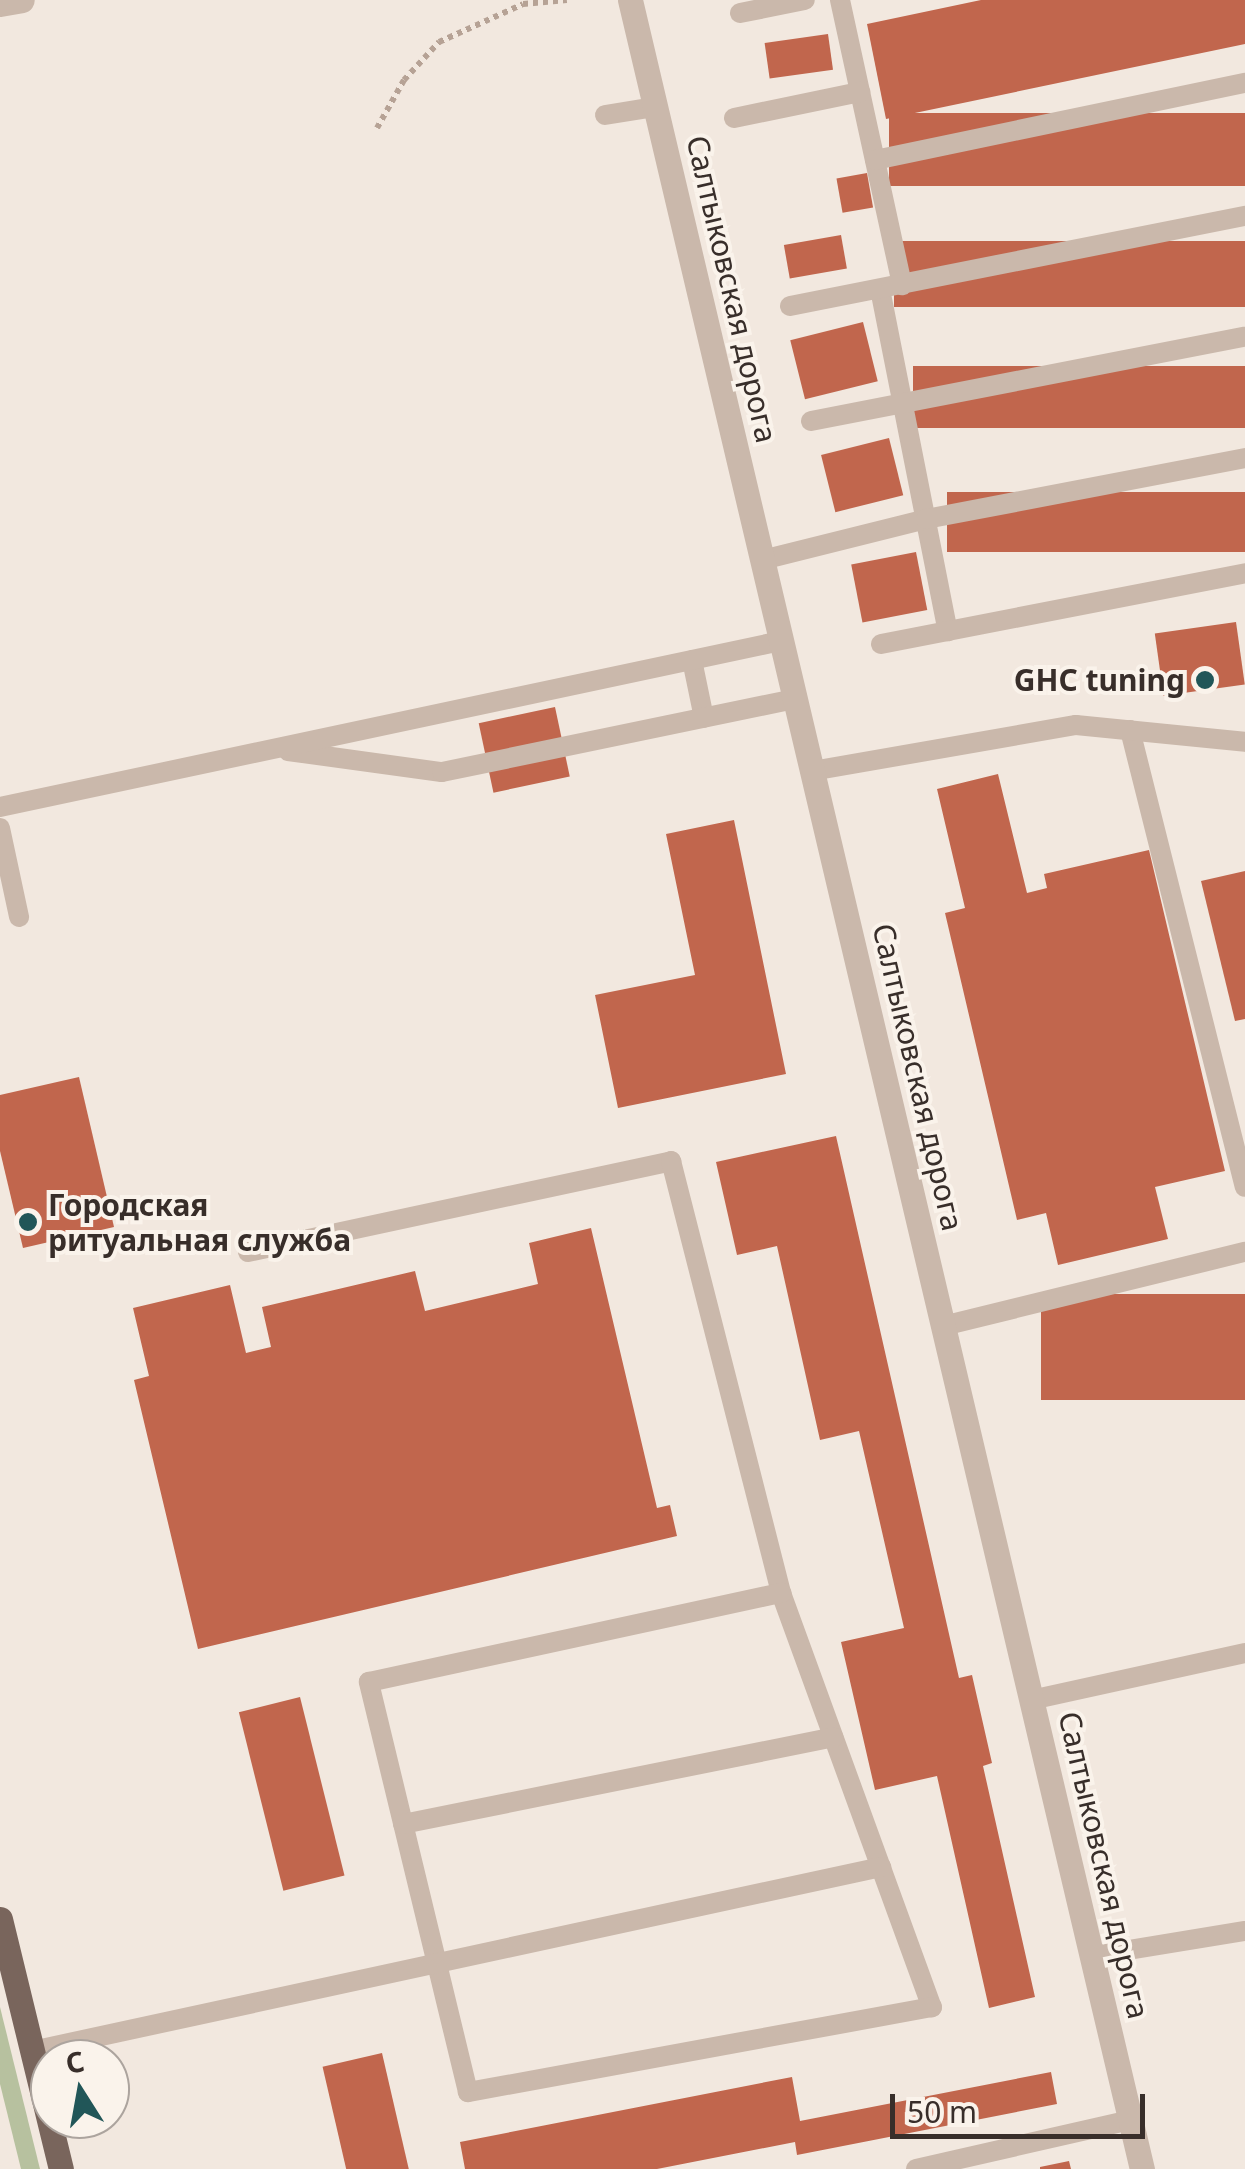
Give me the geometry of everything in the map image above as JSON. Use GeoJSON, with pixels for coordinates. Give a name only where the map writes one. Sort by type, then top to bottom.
{"type":"FeatureCollection","features":[{"type":"Feature","properties":{"kind":"main road"},"geometry":{"type":"LineString","coordinates":[[0,1919],[30,2043]]}},
{"type":"Feature","properties":{"kind":"main road"},"geometry":{"type":"LineString","coordinates":[[54,2139],[61,2169]]}},
{"type":"Feature","properties":{"kind":"street"},"geometry":{"type":"LineString","coordinates":[[0,4],[22,0]]}},
{"type":"Feature","properties":{"kind":"street","name":"Салтыковская дорога"},"geometry":{"type":"LineString","coordinates":[[630,0],[1142,2169]]}},
{"type":"Feature","properties":{"kind":"lane"},"geometry":{"type":"LineString","coordinates":[[740,13],[805,0]]}},
{"type":"Feature","properties":{"kind":"lane"},"geometry":{"type":"LineString","coordinates":[[840,0],[902,284]]}},
{"type":"Feature","properties":{"kind":"lane"},"geometry":{"type":"LineString","coordinates":[[874,160],[1245,83]]}},
{"type":"Feature","properties":{"kind":"lane"},"geometry":{"type":"LineString","coordinates":[[734,118],[860,92]]}},
{"type":"Feature","properties":{"kind":"lane"},"geometry":{"type":"LineString","coordinates":[[606,114],[656,107]]}},
{"type":"Feature","properties":{"kind":"lane"},"geometry":{"type":"LineString","coordinates":[[790,306],[1245,216]]}},
{"type":"Feature","properties":{"kind":"lane"},"geometry":{"type":"LineString","coordinates":[[880,289],[948,631]]}},
{"type":"Feature","properties":{"kind":"lane"},"geometry":{"type":"LineString","coordinates":[[811,421],[1245,336]]}},
{"type":"Feature","properties":{"kind":"lane"},"geometry":{"type":"LineString","coordinates":[[762,560],[926,519],[1245,458]]}},
{"type":"Feature","properties":{"kind":"lane"},"geometry":{"type":"LineString","coordinates":[[881,644],[1245,573]]}},
{"type":"Feature","properties":{"kind":"lane"},"geometry":{"type":"LineString","coordinates":[[0,807],[781,640]]}},
{"type":"Feature","properties":{"kind":"lane"},"geometry":{"type":"LineString","coordinates":[[692,660],[704,718]]}},
{"type":"Feature","properties":{"kind":"lane"},"geometry":{"type":"LineString","coordinates":[[271,748],[442,772],[795,699]]}},
{"type":"Feature","properties":{"kind":"lane"},"geometry":{"type":"LineString","coordinates":[[812,771],[1076,725],[1245,742]]}},
{"type":"Feature","properties":{"kind":"lane"},"geometry":{"type":"LineString","coordinates":[[1130,730],[1245,1187]]}},
{"type":"Feature","properties":{"kind":"lane"},"geometry":{"type":"LineString","coordinates":[[0,828],[19,917]]}},
{"type":"Feature","properties":{"kind":"lane"},"geometry":{"type":"LineString","coordinates":[[248,1252],[671,1161],[781,1593],[932,2007],[468,2092],[369,1682],[781,1593]]}},
{"type":"Feature","properties":{"kind":"lane"},"geometry":{"type":"LineString","coordinates":[[943,1326],[1245,1252]]}},
{"type":"Feature","properties":{"kind":"lane"},"geometry":{"type":"LineString","coordinates":[[1031,1700],[1245,1653]]}},
{"type":"Feature","properties":{"kind":"lane"},"geometry":{"type":"LineString","coordinates":[[403,1824],[833,1737]]}},
{"type":"Feature","properties":{"kind":"lane"},"geometry":{"type":"LineString","coordinates":[[85,2039],[881,1866]]}},
{"type":"Feature","properties":{"kind":"lane"},"geometry":{"type":"LineString","coordinates":[[1092,1956],[1245,1930]]}},
{"type":"Feature","properties":{"kind":"lane"},"geometry":{"type":"LineString","coordinates":[[916,2169],[964,2164],[1130,2120]]}},
{"type":"Feature","properties":{"kind":"path"},"geometry":{"type":"LineString","coordinates":[[378,128],[404,80],[438,42],[523,4],[567,0]]}},
{"type":"Feature","properties":{"kind":"green space"},"geometry":{"type":"Polygon","coordinates":[[[0,2007],[40,2169],[21,2169],[0,2084],[0,2007]]]}},
{"type":"Feature","properties":{"kind":"building"},"geometry":{"type":"Polygon","coordinates":[[[981,0],[1245,0],[1245,44],[886,119],[867,24],[981,0]]]}},
{"type":"Feature","properties":{"kind":"building"},"geometry":{"type":"Polygon","coordinates":[[[828,34],[833,70],[770,79],[765,43],[828,34]]]}},
{"type":"Feature","properties":{"kind":"building"},"geometry":{"type":"Polygon","coordinates":[[[889,113],[1245,113],[1245,186],[889,186],[889,113]]]}},
{"type":"Feature","properties":{"kind":"building"},"geometry":{"type":"Polygon","coordinates":[[[867,173],[873,207],[843,213],[836,178],[867,173]]]}},
{"type":"Feature","properties":{"kind":"building"},"geometry":{"type":"Polygon","coordinates":[[[841,235],[847,268],[790,279],[784,245],[841,235]]]}},
{"type":"Feature","properties":{"kind":"building"},"geometry":{"type":"Polygon","coordinates":[[[894,241],[1245,241],[1245,307],[894,307],[894,241]]]}},
{"type":"Feature","properties":{"kind":"building"},"geometry":{"type":"Polygon","coordinates":[[[863,322],[878,381],[805,399],[790,340],[863,322]]]}},
{"type":"Feature","properties":{"kind":"building"},"geometry":{"type":"Polygon","coordinates":[[[913,366],[1245,366],[1245,428],[913,428],[913,366]]]}},
{"type":"Feature","properties":{"kind":"building"},"geometry":{"type":"Polygon","coordinates":[[[889,438],[903,495],[835,512],[821,455],[889,438]]]}},
{"type":"Feature","properties":{"kind":"building"},"geometry":{"type":"Polygon","coordinates":[[[947,492],[1245,492],[1245,552],[947,552],[947,492]]]}},
{"type":"Feature","properties":{"kind":"building"},"geometry":{"type":"Polygon","coordinates":[[[916,552],[927,610],[862,623],[851,565],[916,552]]]}},
{"type":"Feature","properties":{"kind":"building"},"geometry":{"type":"Polygon","coordinates":[[[1236,622],[1245,684],[1164,696],[1155,633],[1236,622]]]}},
{"type":"Feature","properties":{"kind":"building"},"geometry":{"type":"Polygon","coordinates":[[[555,707],[570,776],[493,793],[479,723],[555,707]]]}},
{"type":"Feature","properties":{"kind":"building"},"geometry":{"type":"Polygon","coordinates":[[[998,774],[1027,893],[1047,888],[1044,874],[1149,850],[1225,1171],[1155,1187],[1168,1239],[1058,1265],[1046,1213],[1017,1220],[945,913],[965,908],[937,789],[998,774]]]}},
{"type":"Feature","properties":{"kind":"building"},"geometry":{"type":"Polygon","coordinates":[[[734,820],[786,1074],[618,1108],[595,995],[695,975],[666,834],[734,820]]]}},
{"type":"Feature","properties":{"kind":"building"},"geometry":{"type":"Polygon","coordinates":[[[1245,871],[1245,1019],[1235,1021],[1201,881],[1245,871]]]}},
{"type":"Feature","properties":{"kind":"building"},"geometry":{"type":"Polygon","coordinates":[[[79,1077],[114,1227],[23,1248],[0,1151],[0,1095],[79,1077]]]}},
{"type":"Feature","properties":{"kind":"building"},"geometry":{"type":"Polygon","coordinates":[[[836,1136],[959,1678],[972,1675],[992,1763],[983,1766],[1035,1997],[989,2008],[937,1776],[875,1790],[841,1642],[904,1628],[859,1431],[820,1440],[777,1246],[737,1255],[716,1162],[836,1136]]]}},
{"type":"Feature","properties":{"kind":"building"},"geometry":{"type":"Polygon","coordinates":[[[591,1228],[657,1508],[670,1505],[677,1536],[198,1649],[134,1380],[149,1376],[133,1308],[230,1285],[246,1353],[271,1347],[262,1307],[415,1271],[425,1311],[538,1284],[529,1243],[591,1228]]]}},
{"type":"Feature","properties":{"kind":"building"},"geometry":{"type":"Polygon","coordinates":[[[1041,1294],[1245,1294],[1245,1400],[1041,1400],[1041,1294]]]}},
{"type":"Feature","properties":{"kind":"building"},"geometry":{"type":"Polygon","coordinates":[[[300,1697],[345,1876],[283,1891],[239,1712],[300,1697]]]}},
{"type":"Feature","properties":{"kind":"building"},"geometry":{"type":"Polygon","coordinates":[[[382,2053],[409,2169],[346,2169],[323,2067],[382,2053]]]}},
{"type":"Feature","properties":{"kind":"building"},"geometry":{"type":"Polygon","coordinates":[[[1051,2072],[1057,2104],[797,2155],[795,2142],[657,2169],[465,2169],[460,2142],[792,2077],[800,2121],[1051,2072]]]}},
{"type":"Feature","properties":{"kind":"building"},"geometry":{"type":"Polygon","coordinates":[[[1069,2161],[1071,2169],[1040,2169],[1040,2167],[1069,2161]]]}},
{"type":"Feature","properties":{"kind":"place","name":"GHC tuning"},"geometry":{"type":"Point","coordinates":[1205,680]}},
{"type":"Feature","properties":{"kind":"place","name":"Городская ритуальная служба"},"geometry":{"type":"Point","coordinates":[28,1222]}}]}
